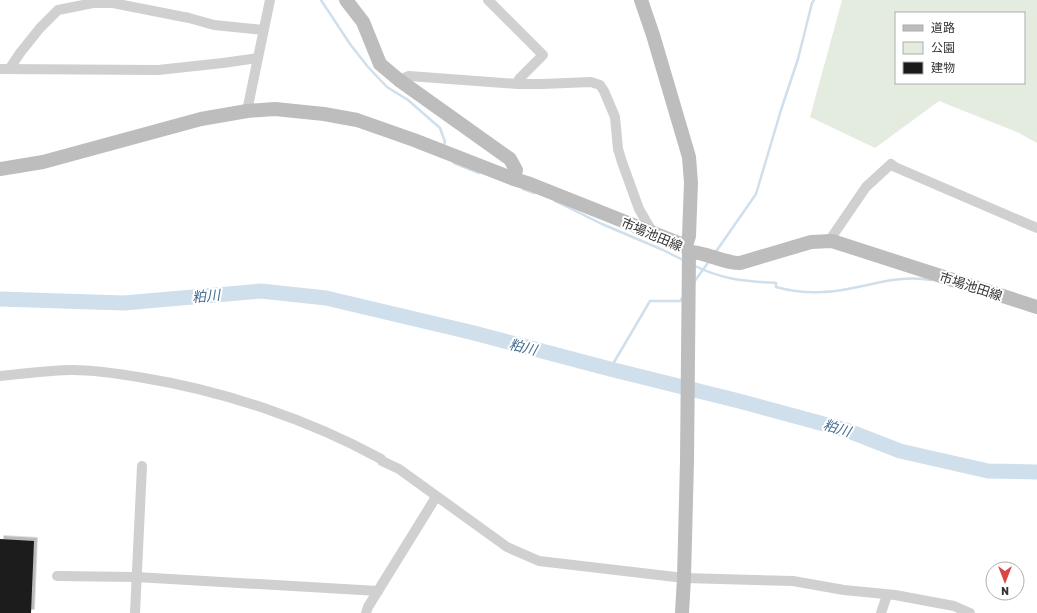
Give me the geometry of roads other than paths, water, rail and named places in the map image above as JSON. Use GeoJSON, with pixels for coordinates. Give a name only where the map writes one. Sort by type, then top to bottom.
{"type":"FeatureCollection","features":[{"type":"Feature","properties":{"kind":"street"},"geometry":{"type":"LineString","coordinates":[[247,111],[270,0]]}},
{"type":"Feature","properties":{"kind":"street"},"geometry":{"type":"LineString","coordinates":[[346,0],[363,22],[380,64],[399,80],[510,159],[516,170],[514,179]]}},
{"type":"Feature","properties":{"kind":"street"},"geometry":{"type":"LineString","coordinates":[[488,0],[543,55],[519,79],[518,84]]}},
{"type":"Feature","properties":{"kind":"street"},"geometry":{"type":"LineString","coordinates":[[641,0],[689,157],[691,183],[689,236],[687,249],[690,271],[682,613]]}},
{"type":"Feature","properties":{"kind":"street"},"geometry":{"type":"LineString","coordinates":[[5,68],[58,10],[93,3],[113,3],[189,18],[214,25],[263,30]]}},
{"type":"Feature","properties":{"kind":"street"},"geometry":{"type":"LineString","coordinates":[[5,68],[158,70],[258,58]]}},
{"type":"Feature","properties":{"kind":"street"},"geometry":{"type":"LineString","coordinates":[[399,80],[409,76],[518,84],[592,82],[600,85],[615,117],[618,149],[622,162],[639,209],[650,228],[650,232]]}},
{"type":"Feature","properties":{"kind":"street","name":"市場池田線"},"geometry":{"type":"LineString","coordinates":[[0,169],[42,162],[201,119],[247,111],[275,109],[324,114],[357,120],[414,140],[650,232],[687,249],[731,263],[740,263],[811,242],[828,241],[1037,307]]}},
{"type":"Feature","properties":{"kind":"street"},"geometry":{"type":"LineString","coordinates":[[828,241],[866,187],[891,164],[895,168],[1037,228]]}},
{"type":"Feature","properties":{"kind":"street"},"geometry":{"type":"LineString","coordinates":[[0,376],[72,370],[115,373],[158,380],[210,392],[272,412],[357,446],[399,469],[506,547],[539,561],[793,581],[954,606],[970,613]]}},
{"type":"Feature","properties":{"kind":"street"},"geometry":{"type":"LineString","coordinates":[[135,613],[142,466]]}},
{"type":"Feature","properties":{"kind":"street"},"geometry":{"type":"LineString","coordinates":[[366,613],[368,607],[436,496]]}},
{"type":"Feature","properties":{"kind":"street"},"geometry":{"type":"LineString","coordinates":[[57,576],[136,578],[378,591]]}},
{"type":"Feature","properties":{"kind":"street"},"geometry":{"type":"LineString","coordinates":[[881,613],[887,596]]}},
{"type":"Feature","properties":{"kind":"waterway"},"geometry":{"type":"LineString","coordinates":[[321,0],[350,44],[368,67],[387,87],[408,100],[440,128],[445,142],[443,147]]}},
{"type":"Feature","properties":{"kind":"waterway"},"geometry":{"type":"LineString","coordinates":[[715,253],[756,194],[798,59],[814,0]]}},
{"type":"Feature","properties":{"kind":"waterway"},"geometry":{"type":"LineString","coordinates":[[454,163],[479,173]]}},
{"type":"Feature","properties":{"kind":"waterway"},"geometry":{"type":"LineString","coordinates":[[523,189],[534,193]]}},
{"type":"Feature","properties":{"kind":"waterway"},"geometry":{"type":"LineString","coordinates":[[555,201],[685,261]]}},
{"type":"Feature","properties":{"kind":"waterway"},"geometry":{"type":"LineString","coordinates":[[694,282],[710,260]]}},
{"type":"Feature","properties":{"kind":"waterway"},"geometry":{"type":"LineString","coordinates":[[693,265],[724,277],[776,283],[776,287],[805,292],[836,291],[890,280],[917,278],[931,280]]}},
{"type":"Feature","properties":{"kind":"waterway","name":"粕川"},"geometry":{"type":"LineString","coordinates":[[0,299],[124,303],[261,291],[326,298],[470,332],[739,401],[846,430],[900,451],[988,471],[1037,472]]}},
{"type":"Feature","properties":{"kind":"waterway"},"geometry":{"type":"LineString","coordinates":[[610,369],[650,301],[680,301],[683,297]]}}]}
